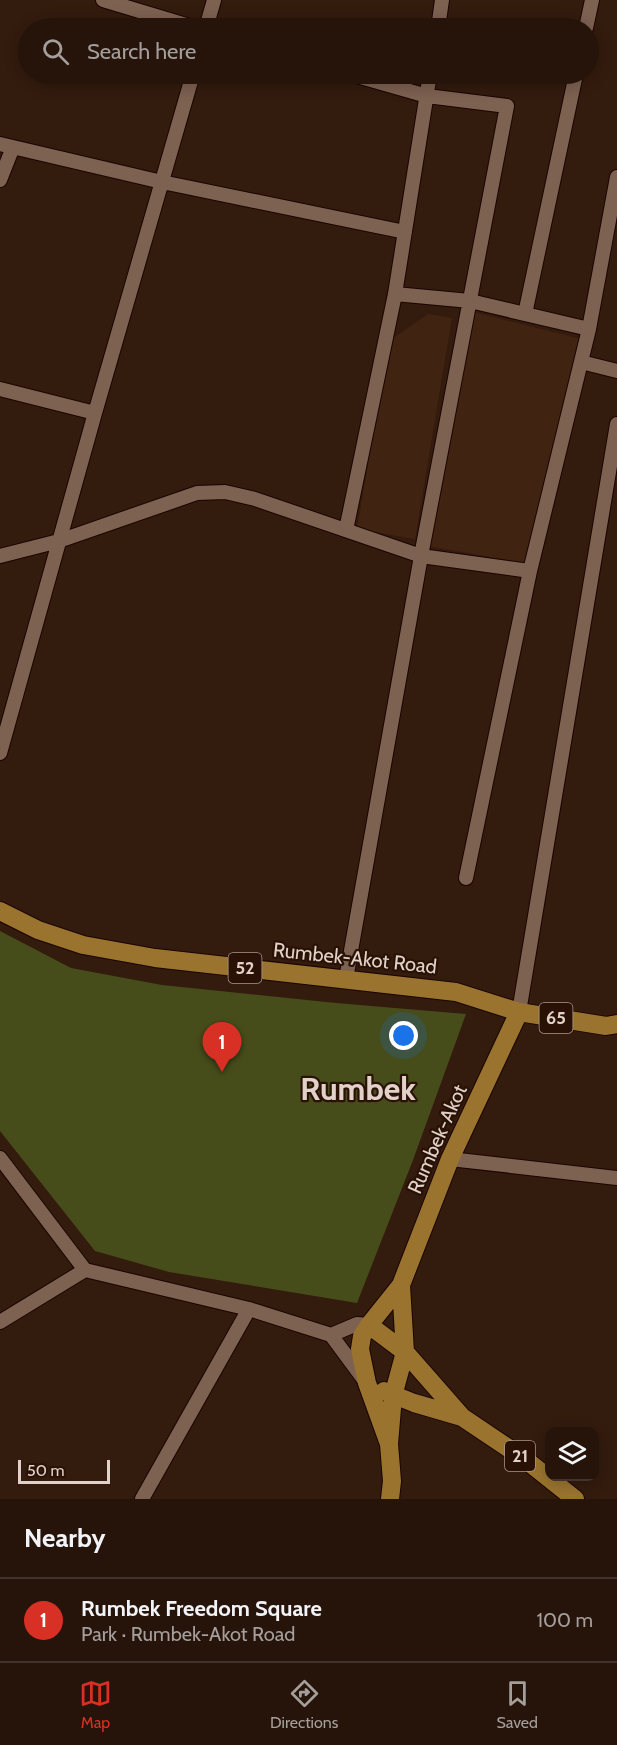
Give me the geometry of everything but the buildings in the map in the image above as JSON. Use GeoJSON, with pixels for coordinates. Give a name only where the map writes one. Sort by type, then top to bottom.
{"type":"FeatureCollection","features":[{"type":"Feature","properties":{"kind":"main road","name":"Rumbek-Akot Road"},"geometry":{"type":"LineString","coordinates":[[0,911],[38,930],[84,945],[155,958],[456,992],[496,1006]]}},
{"type":"Feature","properties":{"kind":"main road","name":"65"},"geometry":{"type":"LineString","coordinates":[[496,1006],[606,1026],[617,1025]]}},
{"type":"Feature","properties":{"kind":"main road","name":"Rumbek-Akot"},"geometry":{"type":"LineString","coordinates":[[389,1444],[367,1383],[360,1349],[362,1336],[401,1285],[450,1159],[519,1012]]}},
{"type":"Feature","properties":{"kind":"main road","name":"Rumbek-Akot"},"geometry":{"type":"LineString","coordinates":[[389,1444],[393,1396],[405,1352],[401,1285]]}},
{"type":"Feature","properties":{"kind":"main road","name":"21"},"geometry":{"type":"LineString","coordinates":[[369,1325],[405,1352],[462,1417],[526,1460],[575,1499]]}},
{"type":"Feature","properties":{"kind":"main road","name":"21"},"geometry":{"type":"LineString","coordinates":[[367,1383],[393,1396],[462,1417]]}},
{"type":"Feature","properties":{"kind":"main road"},"geometry":{"type":"LineString","coordinates":[[389,1444],[392,1481],[390,1499]]}},
{"type":"Feature","properties":{"kind":"street"},"geometry":{"type":"LineString","coordinates":[[103,0],[163,18]]}},
{"type":"Feature","properties":{"kind":"street"},"geometry":{"type":"LineString","coordinates":[[209,18],[214,0]]}},
{"type":"Feature","properties":{"kind":"street"},"geometry":{"type":"LineString","coordinates":[[439,18],[442,0]]}},
{"type":"Feature","properties":{"kind":"street"},"geometry":{"type":"LineString","coordinates":[[588,18],[592,0]]}},
{"type":"Feature","properties":{"kind":"street"},"geometry":{"type":"LineString","coordinates":[[0,753],[190,84]]}},
{"type":"Feature","properties":{"kind":"street"},"geometry":{"type":"LineString","coordinates":[[346,980],[421,556],[507,106],[427,96],[385,84]]}},
{"type":"Feature","properties":{"kind":"street"},"geometry":{"type":"LineString","coordinates":[[346,530],[395,294],[429,84]]}},
{"type":"Feature","properties":{"kind":"street"},"geometry":{"type":"LineString","coordinates":[[525,314],[574,84]]}},
{"type":"Feature","properties":{"kind":"street"},"geometry":{"type":"LineString","coordinates":[[0,180],[6,145],[162,182],[405,232]]}},
{"type":"Feature","properties":{"kind":"street"},"geometry":{"type":"LineString","coordinates":[[465,878],[530,572],[589,328],[617,177]]}},
{"type":"Feature","properties":{"kind":"street"},"geometry":{"type":"LineString","coordinates":[[395,294],[471,302],[589,328]]}},
{"type":"Feature","properties":{"kind":"street"},"geometry":{"type":"LineString","coordinates":[[581,362],[617,371]]}},
{"type":"Feature","properties":{"kind":"street"},"geometry":{"type":"LineString","coordinates":[[0,389],[95,413]]}},
{"type":"Feature","properties":{"kind":"street"},"geometry":{"type":"LineString","coordinates":[[519,1012],[617,424]]}},
{"type":"Feature","properties":{"kind":"street"},"geometry":{"type":"LineString","coordinates":[[0,556],[59,541],[197,493],[225,492],[255,499],[421,556],[530,572]]}},
{"type":"Feature","properties":{"kind":"street"},"geometry":{"type":"LineString","coordinates":[[0,1158],[85,1270],[249,1309],[332,1335],[367,1383]]}},
{"type":"Feature","properties":{"kind":"street"},"geometry":{"type":"LineString","coordinates":[[450,1159],[617,1178]]}},
{"type":"Feature","properties":{"kind":"street"},"geometry":{"type":"LineString","coordinates":[[0,1322],[85,1270]]}},
{"type":"Feature","properties":{"kind":"street"},"geometry":{"type":"LineString","coordinates":[[142,1499],[249,1309]]}},
{"type":"Feature","properties":{"kind":"street"},"geometry":{"type":"LineString","coordinates":[[332,1335],[357,1324],[369,1325]]}},
{"type":"Feature","properties":{"kind":"shaded area"},"geometry":{"type":"Polygon","coordinates":[[[469,311],[581,339],[524,563],[428,546],[469,311]]]}},
{"type":"Feature","properties":{"kind":"shaded area"},"geometry":{"type":"Polygon","coordinates":[[[428,314],[452,318],[415,539],[357,529],[389,341],[428,314]]]}},
{"type":"Feature","properties":{"kind":"green space"},"geometry":{"type":"Polygon","coordinates":[[[0,931],[71,968],[162,985],[466,1014],[413,1160],[357,1303],[169,1272],[95,1251],[0,1131],[0,931]]]}},
{"type":"Feature","properties":{"kind":"place","name":"Rumbek Freedom Square"},"geometry":{"type":"Point","coordinates":[222,1072]}},
{"type":"Feature","properties":{"kind":"district","name":"Rumbek"},"geometry":{"type":"Point","coordinates":[358,1088]}}]}
